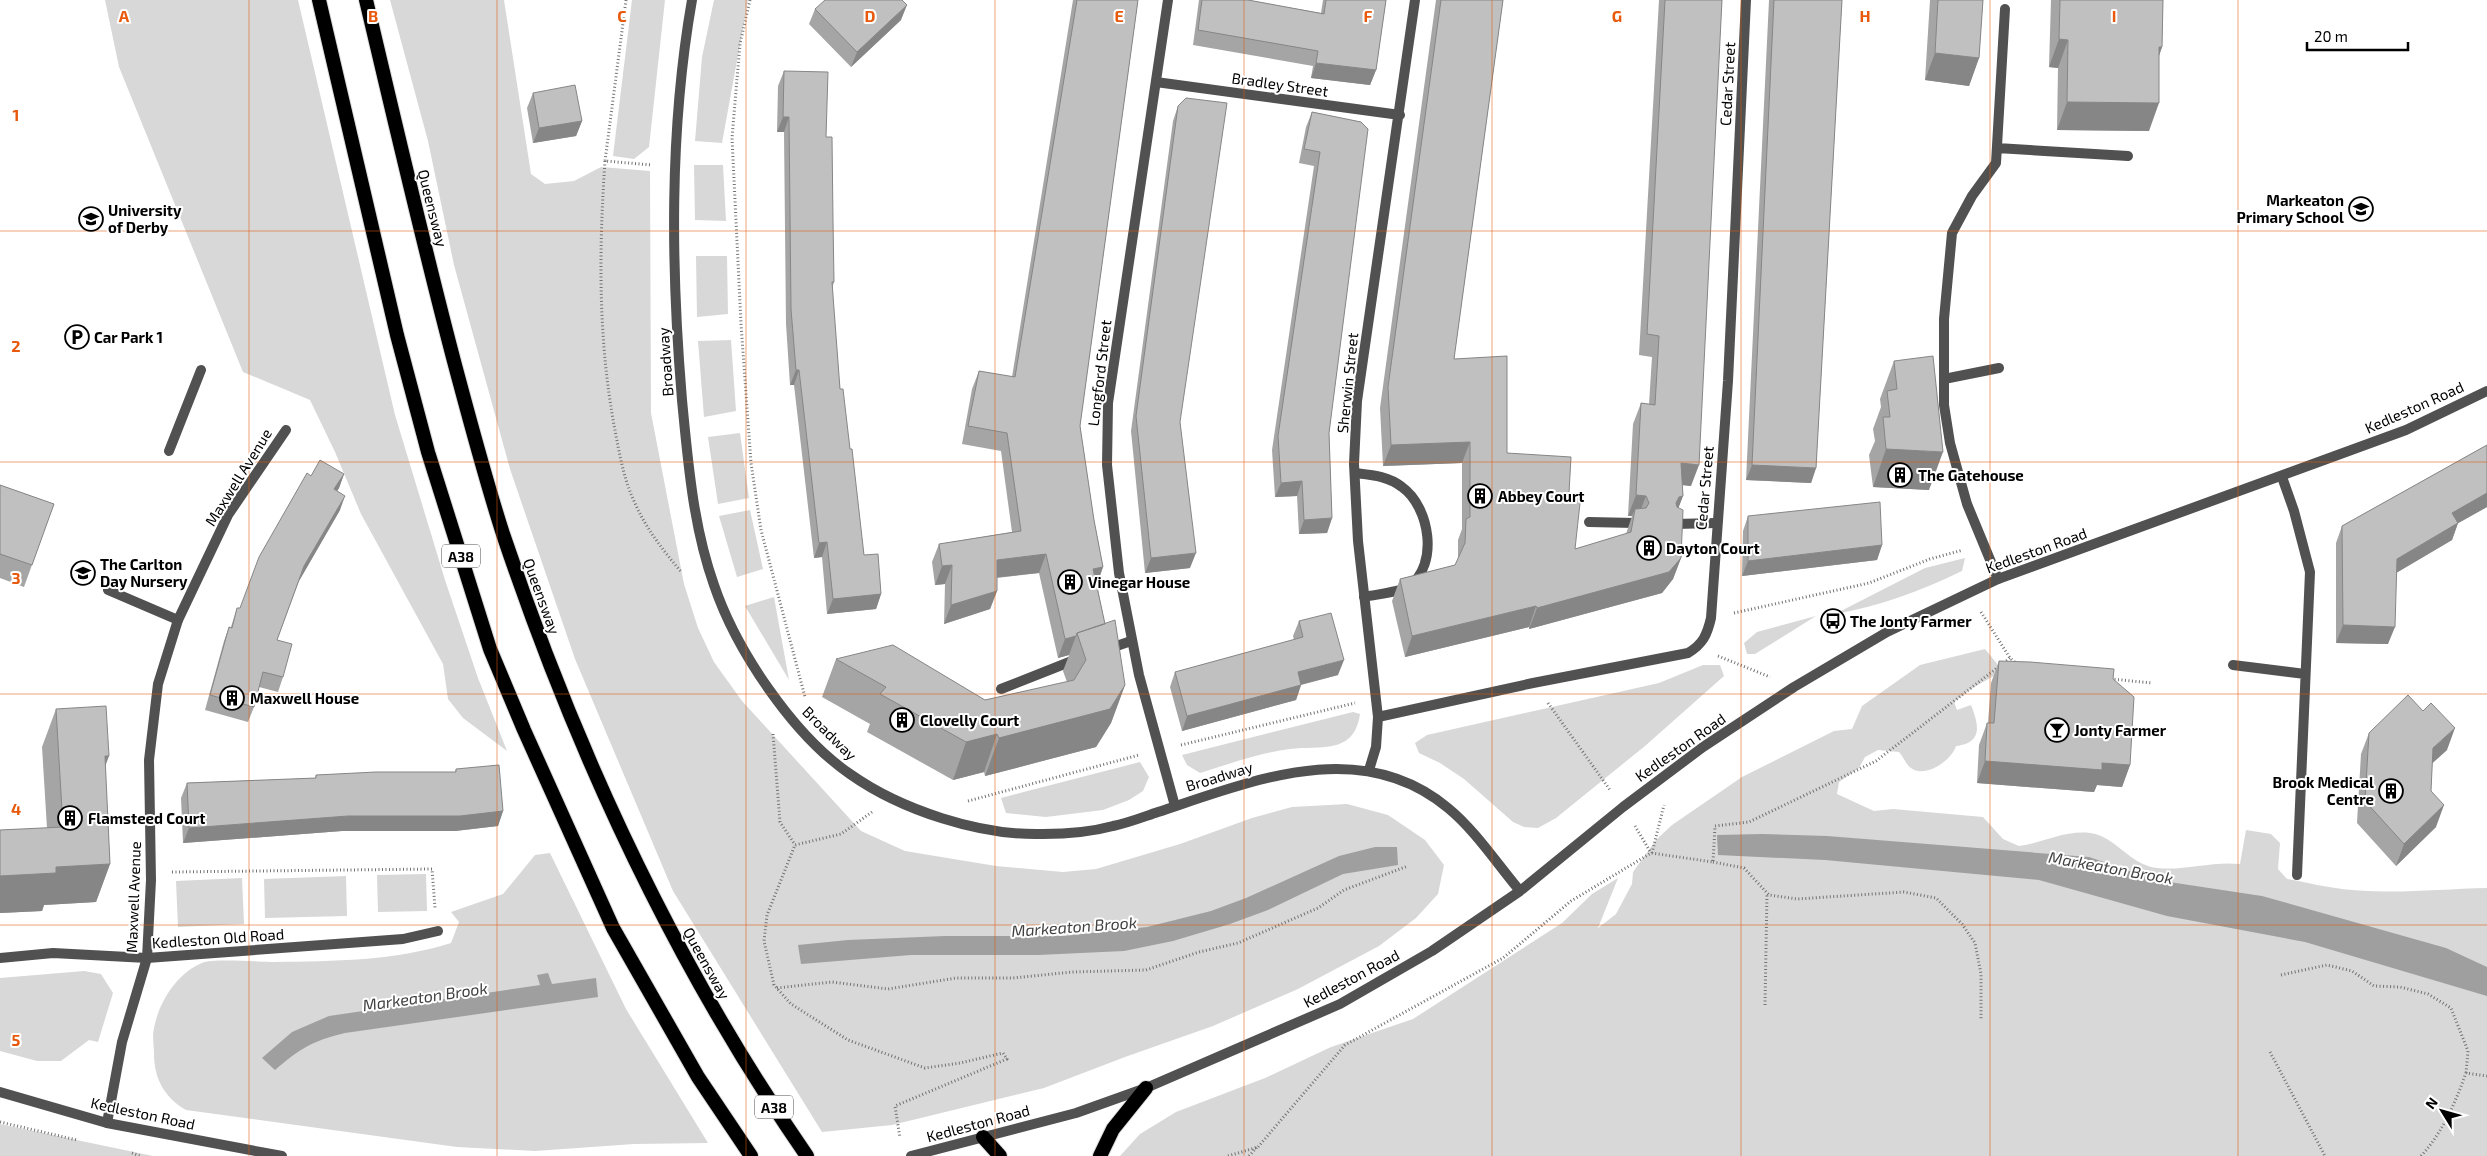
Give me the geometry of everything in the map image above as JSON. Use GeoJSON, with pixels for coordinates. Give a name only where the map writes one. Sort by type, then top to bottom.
{"type":"FeatureCollection","features":[{"type":"Feature","properties":{"kind":"highway","name":"A38"},"geometry":{"type":"LineString","coordinates":[[319,0],[411,389],[428,452],[490,649],[524,730],[613,928],[698,1077],[750,1156]]}},
{"type":"Feature","properties":{"kind":"highway","name":"Queensway"},"geometry":{"type":"LineString","coordinates":[[366,0],[441,311],[472,429],[502,532],[537,630],[577,734],[635,865],[742,1058],[807,1156]]}},
{"type":"Feature","properties":{"kind":"highway"},"geometry":{"type":"LineString","coordinates":[[1100,1156],[1114,1130],[1146,1088]]}},
{"type":"Feature","properties":{"kind":"highway"},"geometry":{"type":"LineString","coordinates":[[983,1137],[1000,1156]]}},
{"type":"Feature","properties":{"kind":"street","name":"Broadway"},"geometry":{"type":"LineString","coordinates":[[692,0],[681,86],[676,168],[678,349],[691,491],[712,582],[723,609],[737,638],[771,690],[808,735],[847,772],[870,787],[894,798],[944,819],[985,830],[1042,834],[1112,827],[1260,779],[1317,768],[1346,767],[1369,770],[1412,784],[1449,808],[1520,891]]}},
{"type":"Feature","properties":{"kind":"street","name":"Longford Street"},"geometry":{"type":"LineString","coordinates":[[1168,0],[1108,403],[1106,466],[1119,573],[1130,641],[1175,806]]}},
{"type":"Feature","properties":{"kind":"street","name":"Sherwin Street"},"geometry":{"type":"LineString","coordinates":[[1369,770],[1376,747],[1378,717],[1358,540],[1355,473],[1357,401],[1400,115],[1415,0]]}},
{"type":"Feature","properties":{"kind":"street","name":"Cedar Street"},"geometry":{"type":"LineString","coordinates":[[1699,646],[1707,637],[1711,618],[1716,523],[1728,381],[1746,0]]}},
{"type":"Feature","properties":{"kind":"street"},"geometry":{"type":"LineString","coordinates":[[1998,579],[1967,504],[1950,443],[1944,405],[1944,319],[1952,233],[1972,196],[1996,163],[2005,9]]}},
{"type":"Feature","properties":{"kind":"street","name":"Bradley Street"},"geometry":{"type":"LineString","coordinates":[[1156,82],[1400,115]]}},
{"type":"Feature","properties":{"kind":"street"},"geometry":{"type":"LineString","coordinates":[[1997,148],[2128,156]]}},
{"type":"Feature","properties":{"kind":"street"},"geometry":{"type":"LineString","coordinates":[[1944,379],[1999,368]]}},
{"type":"Feature","properties":{"kind":"street"},"geometry":{"type":"LineString","coordinates":[[170,451],[201,370]]}},
{"type":"Feature","properties":{"kind":"street","name":"Kedleston Road"},"geometry":{"type":"LineString","coordinates":[[911,1156],[1076,1113],[1146,1088],[1340,1004],[1432,951],[1520,891],[1623,806],[1673,769],[1794,688],[1887,632],[1998,579],[2282,477],[2406,430],[2487,391]]}},
{"type":"Feature","properties":{"kind":"street","name":"Maxwell Avenue"},"geometry":{"type":"LineString","coordinates":[[107,1123],[122,1042],[146,958],[151,872],[149,760],[158,684],[178,620],[228,515],[286,430]]}},
{"type":"Feature","properties":{"kind":"street"},"geometry":{"type":"LineString","coordinates":[[1355,473],[1380,476],[1404,488],[1416,501],[1423,517],[1427,537],[1426,561],[1420,576],[1407,587],[1364,597]]}},
{"type":"Feature","properties":{"kind":"street"},"geometry":{"type":"LineString","coordinates":[[2282,477],[2294,511],[2310,572],[2297,876]]}},
{"type":"Feature","properties":{"kind":"street"},"geometry":{"type":"LineString","coordinates":[[1589,522],[1635,523]]}},
{"type":"Feature","properties":{"kind":"street"},"geometry":{"type":"LineString","coordinates":[[1675,524],[1716,523]]}},
{"type":"Feature","properties":{"kind":"street"},"geometry":{"type":"LineString","coordinates":[[108,590],[178,620]]}},
{"type":"Feature","properties":{"kind":"street"},"geometry":{"type":"LineString","coordinates":[[1001,689],[1130,641]]}},
{"type":"Feature","properties":{"kind":"street"},"geometry":{"type":"LineString","coordinates":[[1378,717],[1534,683],[1688,653],[1699,646]]}},
{"type":"Feature","properties":{"kind":"street"},"geometry":{"type":"LineString","coordinates":[[2233,665],[2305,674]]}},
{"type":"Feature","properties":{"kind":"street","name":"Kedleston Old Road"},"geometry":{"type":"LineString","coordinates":[[0,958],[53,953],[146,958],[402,939],[438,931]]}},
{"type":"Feature","properties":{"kind":"street","name":"Kedleston Road"},"geometry":{"type":"LineString","coordinates":[[0,1092],[107,1123],[282,1156]]}},
{"type":"Feature","properties":{"kind":"path"},"geometry":{"type":"LineString","coordinates":[[626,0],[605,161],[600,234],[602,306],[608,391],[623,473],[634,501],[652,536],[682,573]]}},
{"type":"Feature","properties":{"kind":"path"},"geometry":{"type":"LineString","coordinates":[[750,0],[740,44],[732,138],[740,324],[751,463],[761,530],[804,689],[808,735]]}},
{"type":"Feature","properties":{"kind":"path"},"geometry":{"type":"LineString","coordinates":[[605,161],[676,168]]}},
{"type":"Feature","properties":{"kind":"path"},"geometry":{"type":"LineString","coordinates":[[1711,618],[1868,583],[1930,559],[1983,544]]}},
{"type":"Feature","properties":{"kind":"path"},"geometry":{"type":"LineString","coordinates":[[1995,636],[2010,658],[2021,667]]}},
{"type":"Feature","properties":{"kind":"path"},"geometry":{"type":"LineString","coordinates":[[1699,646],[1794,688]]}},
{"type":"Feature","properties":{"kind":"path"},"geometry":{"type":"LineString","coordinates":[[1713,862],[1715,826],[1749,822],[1876,760],[2010,658]]}},
{"type":"Feature","properties":{"kind":"path"},"geometry":{"type":"LineString","coordinates":[[2105,679],[2152,684]]}},
{"type":"Feature","properties":{"kind":"path"},"geometry":{"type":"LineString","coordinates":[[1534,683],[1623,806],[1651,853]]}},
{"type":"Feature","properties":{"kind":"path"},"geometry":{"type":"LineString","coordinates":[[771,690],[780,822],[795,844]]}},
{"type":"Feature","properties":{"kind":"path"},"geometry":{"type":"LineString","coordinates":[[1651,853],[1673,769]]}},
{"type":"Feature","properties":{"kind":"path"},"geometry":{"type":"LineString","coordinates":[[795,844],[841,834],[894,798]]}},
{"type":"Feature","properties":{"kind":"path"},"geometry":{"type":"LineString","coordinates":[[795,844],[768,914],[764,941],[777,988],[791,1004],[848,1040],[925,1068],[960,1063],[1004,1053],[1006,1059],[895,1106],[900,1139]]}},
{"type":"Feature","properties":{"kind":"path"},"geometry":{"type":"LineString","coordinates":[[1249,1156],[1345,1045],[1502,958],[1572,901],[1651,853],[1744,868],[1769,895],[1797,899],[1904,892],[1936,898],[1962,924],[1975,943],[1981,974],[1980,1020]]}},
{"type":"Feature","properties":{"kind":"path"},"geometry":{"type":"LineString","coordinates":[[777,988],[832,982],[888,989],[956,978],[1013,978],[1072,972],[1146,970],[1199,952],[1238,943],[1318,908],[1344,890],[1408,866]]}},
{"type":"Feature","properties":{"kind":"path"},"geometry":{"type":"LineString","coordinates":[[151,872],[432,869],[438,931]]}},
{"type":"Feature","properties":{"kind":"path"},"geometry":{"type":"LineString","coordinates":[[1765,1005],[1767,892]]}},
{"type":"Feature","properties":{"kind":"path"},"geometry":{"type":"LineString","coordinates":[[2281,975],[2327,965],[2352,971],[2374,986],[2400,986],[2428,994],[2450,1008],[2468,1051],[2466,1072],[2452,1112],[2429,1147],[2420,1156]]}},
{"type":"Feature","properties":{"kind":"path"},"geometry":{"type":"LineString","coordinates":[[2270,1052],[2325,1156]]}},
{"type":"Feature","properties":{"kind":"path"},"geometry":{"type":"LineString","coordinates":[[2466,1072],[2487,1076]]}},
{"type":"Feature","properties":{"kind":"path"},"geometry":{"type":"LineString","coordinates":[[0,1122],[86,1142]]}},
{"type":"Feature","properties":{"kind":"path"},"geometry":{"type":"LineString","coordinates":[[1228,1156],[1258,1147]]}},
{"type":"Feature","properties":{"kind":"path"},"geometry":{"type":"LineString","coordinates":[[130,1153],[140,1156]]}},
{"type":"Feature","properties":{"kind":"shaded area"},"geometry":{"type":"Polygon","coordinates":[[[105,0],[298,0],[395,415],[445,580],[478,678],[507,751],[463,718],[448,699],[443,664],[361,514],[335,452],[310,400],[243,372],[119,67],[105,0]]]}},
{"type":"Feature","properties":{"kind":"shaded area"},"geometry":{"type":"Polygon","coordinates":[[[390,0],[504,0],[531,174],[545,184],[574,181],[601,167],[650,171],[651,413],[684,584],[698,628],[714,662],[742,701],[861,831],[905,851],[996,866],[1063,872],[1096,869],[1180,844],[1252,818],[1292,807],[1347,804],[1388,815],[1425,840],[1444,865],[1438,894],[1416,918],[1379,946],[1298,989],[1213,1026],[1044,1088],[892,1125],[822,1132],[673,891],[575,659],[510,469],[454,265],[428,141],[390,0]]]}},
{"type":"Feature","properties":{"kind":"shaded area"},"geometry":{"type":"Polygon","coordinates":[[[632,0],[665,0],[649,147],[634,159],[613,156],[632,0]]]}},
{"type":"Feature","properties":{"kind":"shaded area"},"geometry":{"type":"Polygon","coordinates":[[[714,0],[748,0],[722,143],[695,141],[702,57],[714,0]]]}},
{"type":"Feature","properties":{"kind":"shaded area"},"geometry":{"type":"Polygon","coordinates":[[[694,165],[723,165],[726,221],[695,220],[694,165]]]}},
{"type":"Feature","properties":{"kind":"shaded area"},"geometry":{"type":"Polygon","coordinates":[[[696,256],[727,256],[728,314],[697,317],[696,256]]]}},
{"type":"Feature","properties":{"kind":"shaded area"},"geometry":{"type":"Polygon","coordinates":[[[731,340],[736,411],[704,417],[698,341],[731,340]]]}},
{"type":"Feature","properties":{"kind":"shaded area"},"geometry":{"type":"Polygon","coordinates":[[[740,433],[749,498],[718,504],[708,437],[740,433]]]}},
{"type":"Feature","properties":{"kind":"shaded area"},"geometry":{"type":"Polygon","coordinates":[[[750,510],[763,569],[737,577],[719,516],[750,510]]]}},
{"type":"Feature","properties":{"kind":"shaded area"},"geometry":{"type":"Polygon","coordinates":[[[1965,558],[1962,571],[1931,585],[1884,602],[1835,614],[1925,568],[1965,558]]]}},
{"type":"Feature","properties":{"kind":"shaded area"},"geometry":{"type":"Polygon","coordinates":[[[774,597],[789,680],[745,606],[774,597]]]}},
{"type":"Feature","properties":{"kind":"shaded area"},"geometry":{"type":"Polygon","coordinates":[[[1816,616],[1755,654],[1747,654],[1744,643],[1757,632],[1816,616]]]}},
{"type":"Feature","properties":{"kind":"shaded area"},"geometry":{"type":"Polygon","coordinates":[[[1985,649],[2003,671],[1974,687],[1954,702],[1957,710],[1971,705],[1976,719],[1977,732],[1971,741],[1956,746],[1944,762],[1930,770],[1923,771],[1917,771],[1909,767],[1899,752],[1878,750],[1865,757],[1859,768],[1839,782],[1837,794],[1874,811],[1893,809],[1983,817],[2003,839],[2019,846],[2071,833],[2099,835],[2139,862],[2157,868],[2240,864],[2246,830],[2271,834],[2280,843],[2278,869],[2287,879],[2348,890],[2368,891],[2487,888],[2487,1156],[1120,1156],[1140,1134],[1176,1112],[1265,1078],[1331,1047],[1413,1019],[1562,923],[1592,894],[1618,878],[1598,928],[1616,914],[1632,884],[1633,872],[1656,840],[1672,825],[1742,777],[1834,731],[1852,729],[1862,706],[1920,665],[1985,649]]]}},
{"type":"Feature","properties":{"kind":"shaded area"},"geometry":{"type":"Polygon","coordinates":[[[1703,665],[1720,665],[1724,676],[1645,746],[1556,818],[1538,828],[1524,827],[1513,822],[1464,779],[1440,763],[1419,753],[1415,743],[1427,735],[1659,683],[1703,665]]]}},
{"type":"Feature","properties":{"kind":"shaded area"},"geometry":{"type":"Polygon","coordinates":[[[1353,712],[1360,714],[1356,729],[1350,737],[1336,745],[1267,753],[1200,773],[1187,765],[1182,755],[1353,712]]]}},
{"type":"Feature","properties":{"kind":"shaded area"},"geometry":{"type":"Polygon","coordinates":[[[1140,762],[1149,777],[1143,791],[1129,800],[1103,810],[1046,817],[1006,813],[1001,798],[1140,762]]]}},
{"type":"Feature","properties":{"kind":"shaded area"},"geometry":{"type":"Polygon","coordinates":[[[550,853],[626,1009],[708,1143],[634,1144],[535,1151],[457,1147],[186,1110],[172,1100],[162,1087],[156,1072],[155,1063],[153,1034],[156,1018],[170,989],[193,968],[202,963],[216,961],[319,961],[386,957],[451,943],[459,922],[451,912],[503,894],[535,855],[550,853]]]}},
{"type":"Feature","properties":{"kind":"shaded area"},"geometry":{"type":"Polygon","coordinates":[[[426,874],[427,911],[378,912],[377,875],[426,874]]]}},
{"type":"Feature","properties":{"kind":"shaded area"},"geometry":{"type":"Polygon","coordinates":[[[346,876],[347,916],[265,918],[264,879],[346,876]]]}},
{"type":"Feature","properties":{"kind":"shaded area"},"geometry":{"type":"Polygon","coordinates":[[[242,878],[244,924],[178,927],[176,881],[242,878]]]}},
{"type":"Feature","properties":{"kind":"shaded area"},"geometry":{"type":"Polygon","coordinates":[[[84,971],[101,974],[113,993],[98,1042],[89,1040],[61,1061],[37,1061],[0,1051],[0,978],[84,971]]]}},
{"type":"Feature","properties":{"kind":"shaded area"},"geometry":{"type":"Polygon","coordinates":[[[0,1124],[153,1156],[0,1156],[0,1124]]]}},
{"type":"Feature","properties":{"kind":"water","name":"Markeaton Brook"},"geometry":{"type":"Polygon","coordinates":[[[1717,835],[1827,836],[2089,857],[2156,880],[2262,896],[2446,948],[2487,967],[2487,996],[2305,942],[2167,916],[2039,880],[1825,860],[1718,855],[1717,835]]]}},
{"type":"Feature","properties":{"kind":"water"},"geometry":{"type":"Polygon","coordinates":[[[1375,847],[1397,847],[1398,865],[1343,874],[1268,910],[1230,924],[1173,941],[1124,951],[1038,955],[911,955],[801,964],[798,945],[848,940],[945,936],[1064,936],[1147,927],[1211,911],[1246,898],[1339,856],[1375,847]]]}},
{"type":"Feature","properties":{"kind":"water"},"geometry":{"type":"Polygon","coordinates":[[[548,973],[552,984],[596,978],[598,997],[345,1033],[307,1046],[275,1070],[262,1058],[292,1032],[329,1016],[540,985],[537,975],[548,973]]]}},
{"type":"Feature","properties":{"kind":"building"},"geometry":{"type":"Polygon","coordinates":[[[825,0],[902,0],[907,5],[857,52],[815,9],[825,0]]]}},
{"type":"Feature","properties":{"kind":"building"},"geometry":{"type":"Polygon","coordinates":[[[1077,0],[1138,0],[1080,426],[1103,567],[1093,569],[1105,624],[1065,639],[1046,554],[997,560],[997,591],[951,605],[952,565],[942,566],[939,544],[1021,531],[1007,433],[968,426],[979,371],[1015,377],[1077,0]]]}},
{"type":"Feature","properties":{"kind":"building"},"geometry":{"type":"Polygon","coordinates":[[[1202,0],[1248,0],[1324,14],[1326,0],[1386,0],[1376,70],[1316,63],[1318,51],[1198,30],[1202,0]]]}},
{"type":"Feature","properties":{"kind":"building"},"geometry":{"type":"Polygon","coordinates":[[[1441,0],[1503,0],[1454,359],[1507,356],[1507,453],[1571,457],[1569,493],[1581,494],[1575,549],[1631,532],[1635,509],[1646,508],[1649,503],[1646,496],[1636,495],[1641,403],[1655,405],[1659,336],[1647,334],[1665,0],[1722,0],[1699,465],[1681,463],[1683,496],[1679,497],[1676,503],[1677,507],[1683,510],[1681,558],[1669,572],[1537,608],[1536,606],[1412,636],[1400,579],[1455,565],[1465,543],[1466,519],[1470,517],[1470,442],[1391,445],[1388,387],[1441,0]]]}},
{"type":"Feature","properties":{"kind":"building"},"geometry":{"type":"Polygon","coordinates":[[[1774,0],[1842,0],[1816,468],[1752,465],[1774,0]]]}},
{"type":"Feature","properties":{"kind":"building"},"geometry":{"type":"Polygon","coordinates":[[[1938,0],[1983,0],[1979,58],[1935,53],[1938,0]]]}},
{"type":"Feature","properties":{"kind":"building"},"geometry":{"type":"Polygon","coordinates":[[[2060,0],[2163,0],[2162,47],[2159,47],[2159,103],[2067,102],[2068,40],[2059,39],[2060,0]]]}},
{"type":"Feature","properties":{"kind":"building"},"geometry":{"type":"Polygon","coordinates":[[[784,71],[828,72],[826,137],[832,137],[834,282],[832,282],[840,389],[843,389],[850,449],[852,449],[864,555],[878,554],[881,594],[833,599],[827,542],[819,543],[799,370],[796,370],[791,309],[789,117],[783,117],[784,71]]]}},
{"type":"Feature","properties":{"kind":"building"},"geometry":{"type":"Polygon","coordinates":[[[575,85],[582,121],[539,128],[533,93],[575,85]]]}},
{"type":"Feature","properties":{"kind":"building"},"geometry":{"type":"Polygon","coordinates":[[[1186,98],[1227,103],[1180,422],[1196,553],[1151,558],[1136,416],[1178,106],[1186,98]]]}},
{"type":"Feature","properties":{"kind":"building"},"geometry":{"type":"Polygon","coordinates":[[[1312,112],[1361,122],[1368,129],[1329,433],[1332,518],[1304,520],[1302,481],[1281,483],[1278,436],[1320,152],[1304,149],[1312,112]]]}},
{"type":"Feature","properties":{"kind":"building"},"geometry":{"type":"Polygon","coordinates":[[[1933,356],[1943,452],[1886,449],[1883,417],[1890,417],[1887,391],[1897,389],[1894,361],[1933,356]]]}},
{"type":"Feature","properties":{"kind":"building"},"geometry":{"type":"Polygon","coordinates":[[[2487,445],[2487,493],[2452,513],[2458,523],[2397,559],[2395,627],[2343,625],[2342,526],[2487,445]]]}},
{"type":"Feature","properties":{"kind":"building"},"geometry":{"type":"Polygon","coordinates":[[[320,460],[344,474],[334,489],[345,496],[304,566],[277,640],[292,644],[283,677],[263,672],[254,707],[210,695],[229,627],[232,628],[237,608],[240,608],[259,557],[307,473],[311,476],[320,460]]]}},
{"type":"Feature","properties":{"kind":"building"},"geometry":{"type":"Polygon","coordinates":[[[0,485],[54,504],[32,565],[0,554],[0,485]]]}},
{"type":"Feature","properties":{"kind":"building"},"geometry":{"type":"Polygon","coordinates":[[[1880,502],[1882,545],[1748,561],[1748,516],[1880,502]]]}},
{"type":"Feature","properties":{"kind":"building"},"geometry":{"type":"Polygon","coordinates":[[[1331,613],[1344,660],[1298,672],[1301,685],[1187,716],[1175,672],[1303,637],[1299,621],[1331,613]]]}},
{"type":"Feature","properties":{"kind":"building"},"geometry":{"type":"Polygon","coordinates":[[[1115,620],[1125,685],[1110,709],[999,738],[997,734],[966,742],[880,694],[886,687],[836,659],[893,645],[985,700],[1074,680],[1086,660],[1077,633],[1115,620]]]}},
{"type":"Feature","properties":{"kind":"building","name":"Jonty Farmer"},"geometry":{"type":"Polygon","coordinates":[[[1999,661],[2114,669],[2113,679],[2134,697],[2130,765],[2102,763],[2102,770],[1985,761],[1987,723],[1994,723],[1999,661]]]}},
{"type":"Feature","properties":{"kind":"building","name":"Brook Medical Centre"},"geometry":{"type":"Polygon","coordinates":[[[2408,695],[2423,711],[2431,703],[2455,728],[2433,748],[2431,791],[2444,805],[2404,844],[2365,801],[2369,733],[2408,695]]]}},
{"type":"Feature","properties":{"kind":"building"},"geometry":{"type":"Polygon","coordinates":[[[106,706],[109,756],[105,756],[110,864],[56,867],[56,873],[0,876],[0,830],[63,827],[56,709],[106,706]]]}},
{"type":"Feature","properties":{"kind":"building"},"geometry":{"type":"Polygon","coordinates":[[[499,765],[503,811],[460,816],[348,816],[189,828],[187,783],[316,778],[316,775],[376,772],[456,772],[456,769],[499,765]]]}},
{"type":"Feature","properties":{"kind":"place","name":"Markeaton Primary School"},"geometry":{"type":"Point","coordinates":[2361,209]}},
{"type":"Feature","properties":{"kind":"place","name":"University of Derby"},"geometry":{"type":"Point","coordinates":[91,219]}},
{"type":"Feature","properties":{"kind":"place","name":"Car Park 1"},"geometry":{"type":"Point","coordinates":[77,337]}},
{"type":"Feature","properties":{"kind":"place","name":"The Gatehouse"},"geometry":{"type":"Point","coordinates":[1900,475]}},
{"type":"Feature","properties":{"kind":"place","name":"Abbey Court"},"geometry":{"type":"Point","coordinates":[1480,496]}},
{"type":"Feature","properties":{"kind":"place","name":"Dayton Court"},"geometry":{"type":"Point","coordinates":[1649,548]}},
{"type":"Feature","properties":{"kind":"place","name":"The Carlton Day Nursery"},"geometry":{"type":"Point","coordinates":[83,573]}},
{"type":"Feature","properties":{"kind":"place","name":"Vinegar House"},"geometry":{"type":"Point","coordinates":[1070,582]}},
{"type":"Feature","properties":{"kind":"place","name":"The Jonty Farmer"},"geometry":{"type":"Point","coordinates":[1833,621]}},
{"type":"Feature","properties":{"kind":"place","name":"Maxwell House"},"geometry":{"type":"Point","coordinates":[232,698]}},
{"type":"Feature","properties":{"kind":"place","name":"Clovelly Court"},"geometry":{"type":"Point","coordinates":[902,720]}},
{"type":"Feature","properties":{"kind":"place","name":"Jonty Farmer"},"geometry":{"type":"Point","coordinates":[2057,730]}},
{"type":"Feature","properties":{"kind":"place","name":"Brook Medical Centre"},"geometry":{"type":"Point","coordinates":[2391,791]}},
{"type":"Feature","properties":{"kind":"place","name":"Flamsteed Court"},"geometry":{"type":"Point","coordinates":[70,818]}}]}
